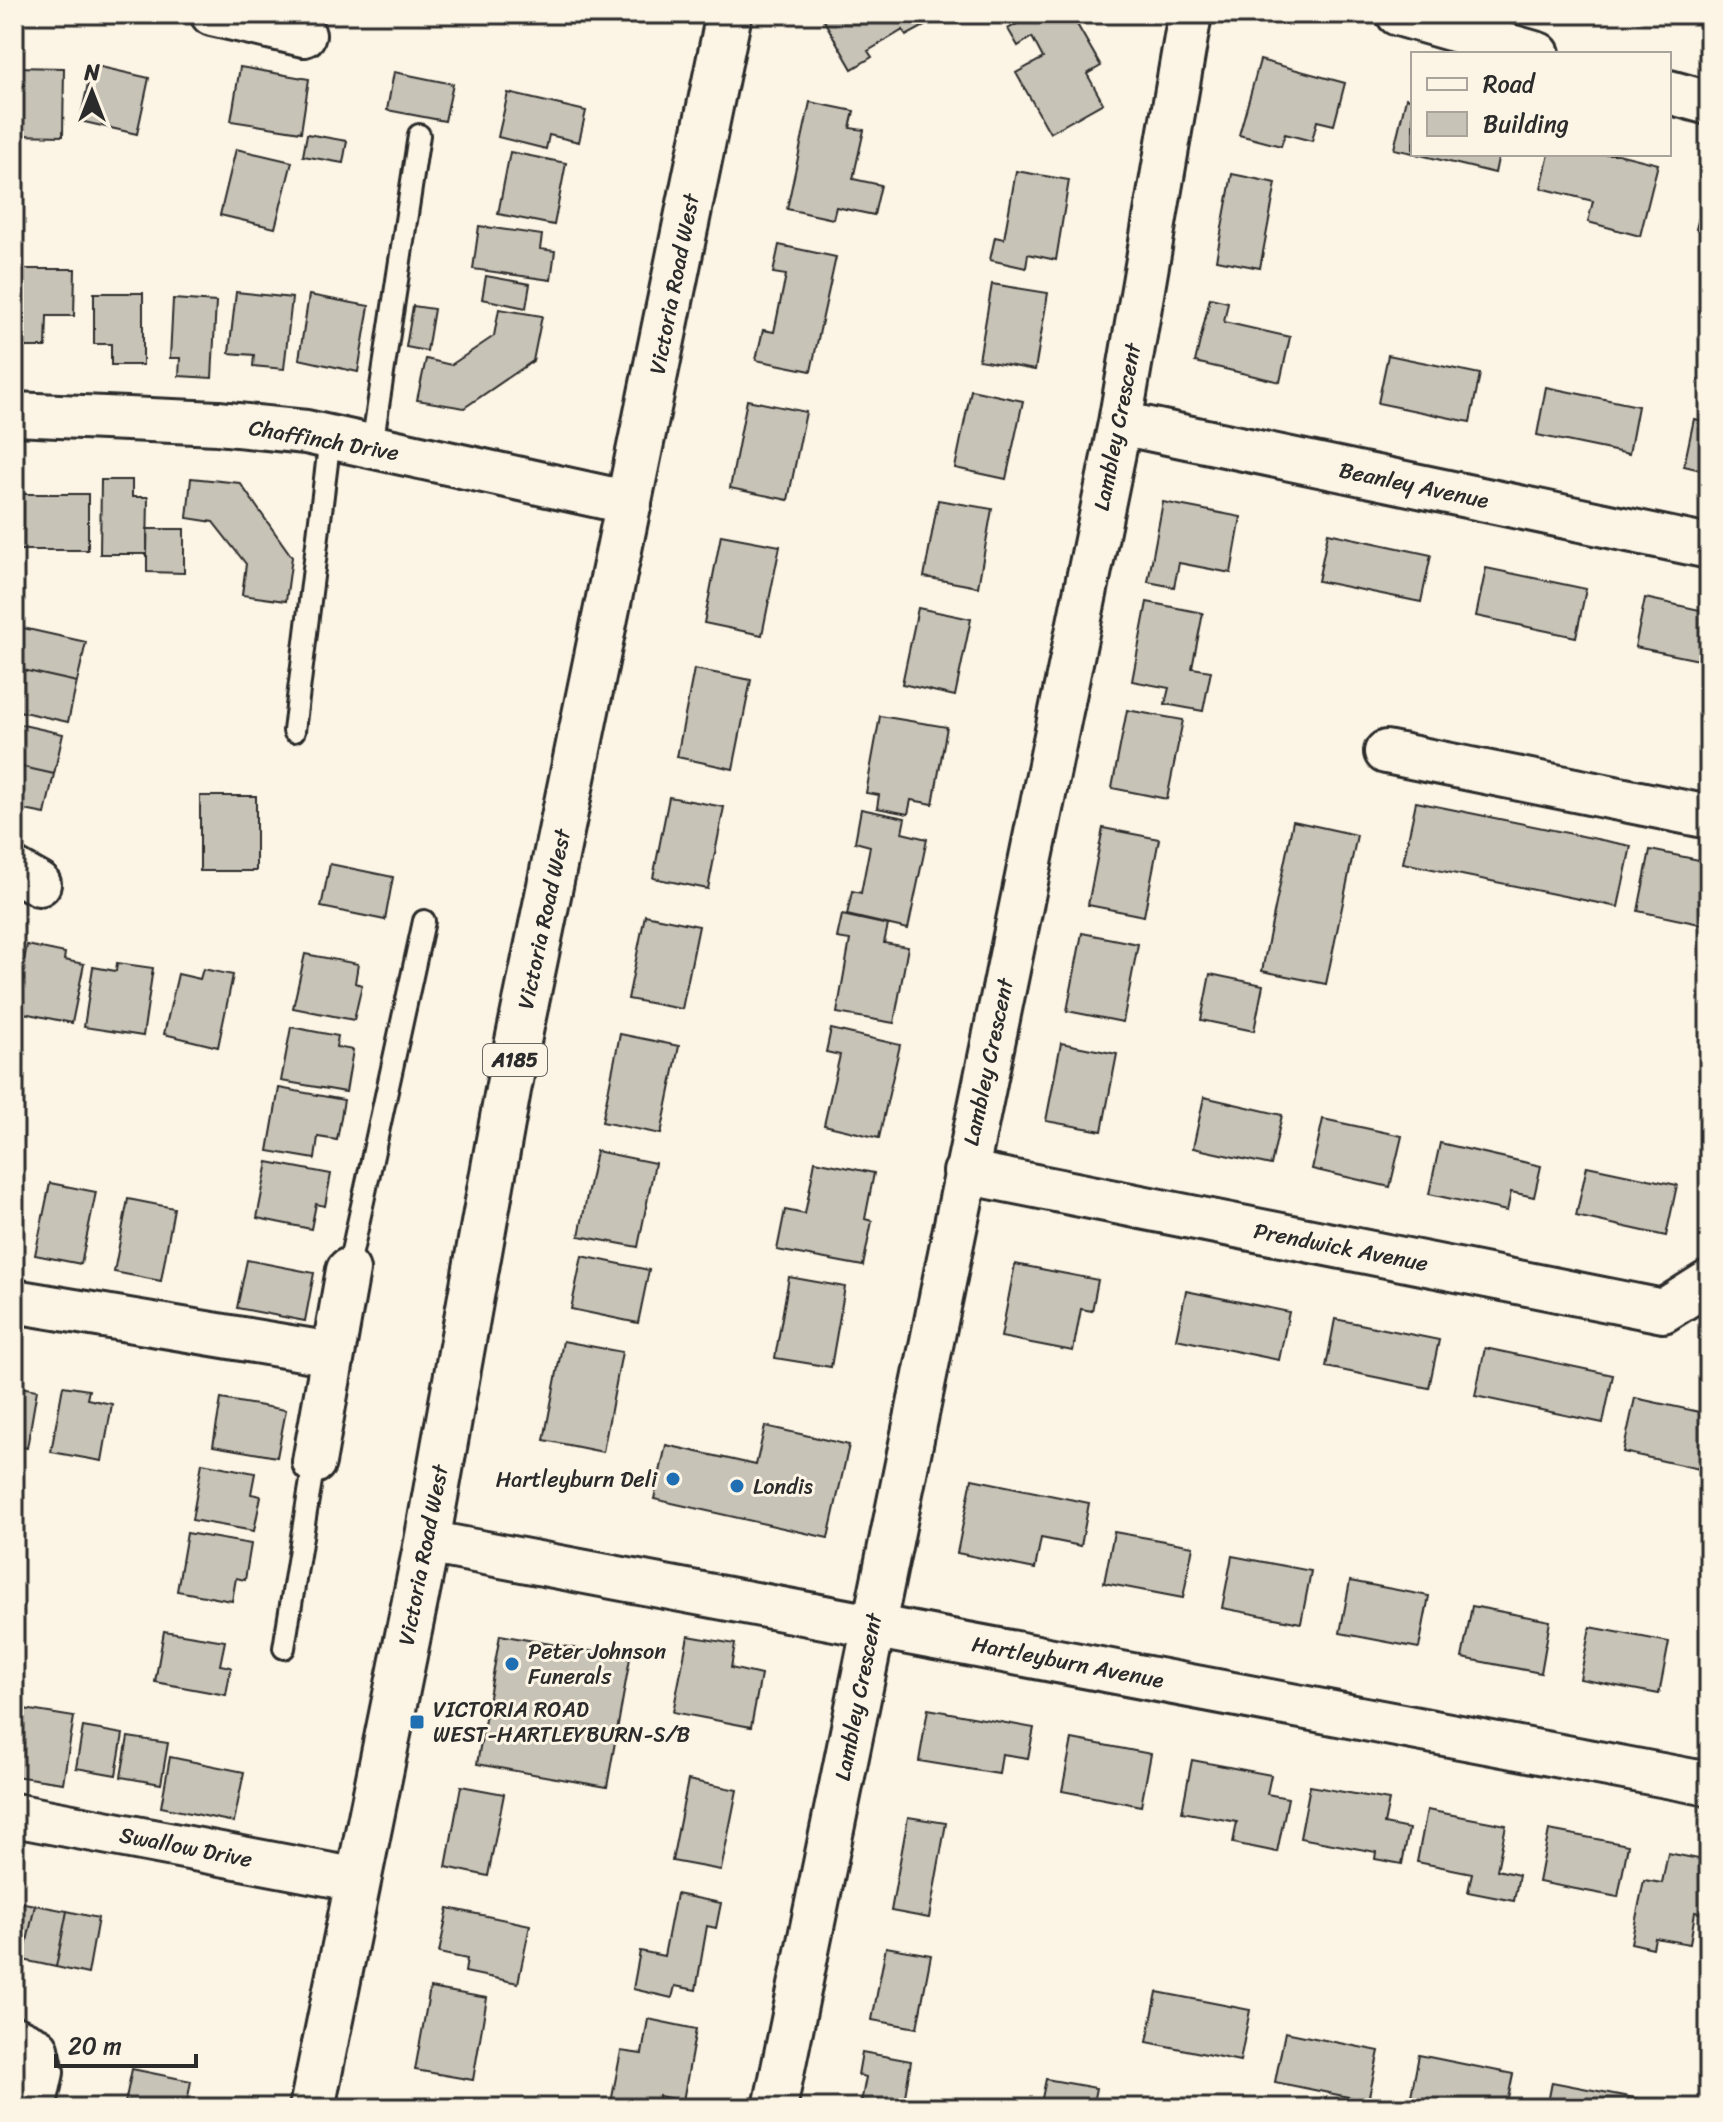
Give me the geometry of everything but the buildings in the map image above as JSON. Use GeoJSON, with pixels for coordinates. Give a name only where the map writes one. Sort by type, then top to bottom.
{"type":"FeatureCollection","features":[{"type":"Feature","properties":{"kind":"main road","name":"Victoria Road West"},"geometry":{"type":"LineString","coordinates":[[312,2108],[427,1542],[508,1090],[729,14]]}},
{"type":"Feature","properties":{"kind":"street"},"geometry":{"type":"LineString","coordinates":[[212,14],[304,35]]}},
{"type":"Feature","properties":{"kind":"street","name":"Lambley Crescent"},"geometry":{"type":"LineString","coordinates":[[775,2108],[1120,423],[1190,14]]}},
{"type":"Feature","properties":{"kind":"street"},"geometry":{"type":"LineString","coordinates":[[1398,14],[1531,52]]}},
{"type":"Feature","properties":{"kind":"street"},"geometry":{"type":"LineString","coordinates":[[1671,93],[1709,103]]}},
{"type":"Feature","properties":{"kind":"street","name":"Chaffinch Drive"},"geometry":{"type":"LineString","coordinates":[[14,414],[218,423],[330,438],[630,503]]}},
{"type":"Feature","properties":{"kind":"street","name":"Beanley Avenue"},"geometry":{"type":"LineString","coordinates":[[1120,423],[1709,547]]}},
{"type":"Feature","properties":{"kind":"street"},"geometry":{"type":"LineString","coordinates":[[1386,752],[1709,817]]}},
{"type":"Feature","properties":{"kind":"street","name":"Prendwick Avenue"},"geometry":{"type":"LineString","coordinates":[[965,1172],[1663,1311],[1709,1282]]}},
{"type":"Feature","properties":{"kind":"street"},"geometry":{"type":"LineString","coordinates":[[314,1462],[348,1270]]}},
{"type":"Feature","properties":{"kind":"street"},"geometry":{"type":"LineString","coordinates":[[14,1301],[332,1354]]}},
{"type":"Feature","properties":{"kind":"street","name":"Hartleyburn Avenue"},"geometry":{"type":"LineString","coordinates":[[427,1542],[1709,1784]]}},
{"type":"Feature","properties":{"kind":"street","name":"Swallow Drive"},"geometry":{"type":"LineString","coordinates":[[14,1815],[358,1880]]}},
{"type":"Feature","properties":{"kind":"street"},"geometry":{"type":"LineString","coordinates":[[14,2038],[37,2049],[42,2072],[34,2108]]}},
{"type":"Feature","properties":{"kind":"lane"},"geometry":{"type":"LineString","coordinates":[[372,446],[419,135]]}},
{"type":"Feature","properties":{"kind":"lane"},"geometry":{"type":"LineString","coordinates":[[294,731],[330,438]]}},
{"type":"Feature","properties":{"kind":"lane"},"geometry":{"type":"LineString","coordinates":[[348,1270],[424,921]]}},
{"type":"Feature","properties":{"kind":"lane"},"geometry":{"type":"LineString","coordinates":[[284,1648],[314,1462]]}},
{"type":"Feature","properties":{"kind":"place","name":"Hartleyburn Deli"},"geometry":{"type":"Point","coordinates":[673,1479]}},
{"type":"Feature","properties":{"kind":"place","name":"Londis"},"geometry":{"type":"Point","coordinates":[737,1486]}},
{"type":"Feature","properties":{"kind":"place","name":"Peter Johnson Funerals"},"geometry":{"type":"Point","coordinates":[512,1664]}},
{"type":"Feature","properties":{"kind":"place","name":"VICTORIA ROAD WEST-HARTLEYBURN-S/B"},"geometry":{"type":"Point","coordinates":[417,1722]}}]}
